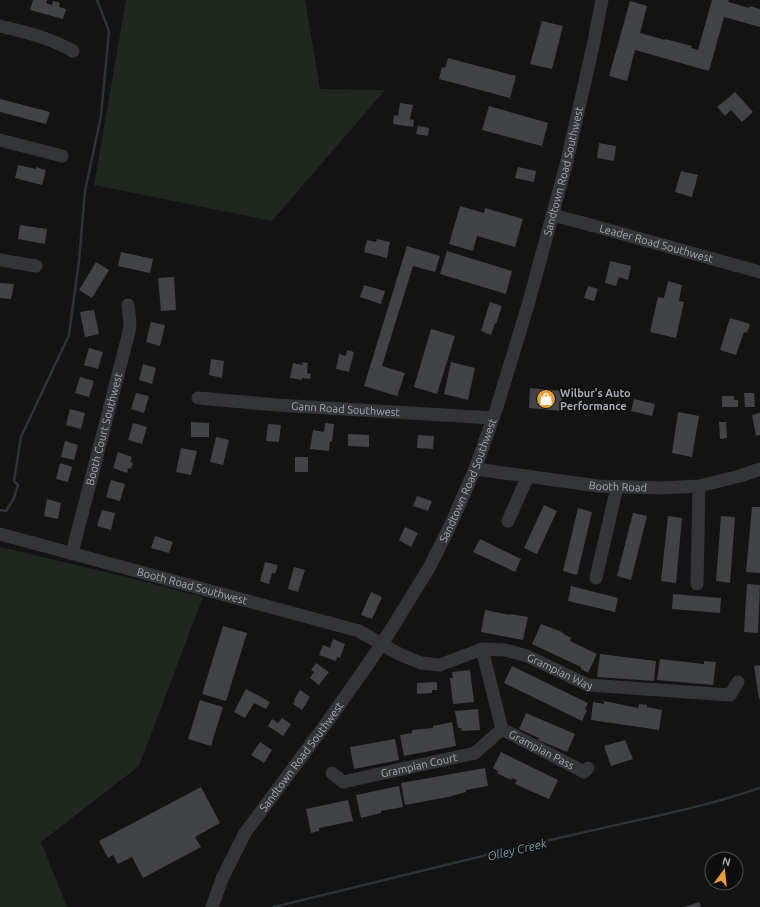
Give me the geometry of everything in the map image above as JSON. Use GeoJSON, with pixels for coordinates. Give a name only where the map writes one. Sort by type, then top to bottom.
{"type":"FeatureCollection","features":[{"type":"Feature","properties":{"kind":"street","name":"Sandtown Road Southwest"},"geometry":{"type":"LineString","coordinates":[[212,907],[222,879],[245,833],[328,721],[382,644],[429,568],[453,520],[475,469],[521,329],[552,216],[579,109],[602,0]]}},
{"type":"Feature","properties":{"kind":"street"},"geometry":{"type":"LineString","coordinates":[[0,26],[37,35],[58,43],[73,51]]}},
{"type":"Feature","properties":{"kind":"street"},"geometry":{"type":"LineString","coordinates":[[0,140],[62,156]]}},
{"type":"Feature","properties":{"kind":"street","name":"Leader Road Southwest"},"geometry":{"type":"LineString","coordinates":[[552,216],[587,224],[760,272]]}},
{"type":"Feature","properties":{"kind":"street"},"geometry":{"type":"LineString","coordinates":[[0,260],[36,266]]}},
{"type":"Feature","properties":{"kind":"street","name":"Booth Court Southwest"},"geometry":{"type":"LineString","coordinates":[[72,553],[129,332],[130,322],[128,305]]}},
{"type":"Feature","properties":{"kind":"street","name":"Gann Road Southwest"},"geometry":{"type":"LineString","coordinates":[[198,398],[276,405],[493,418]]}},
{"type":"Feature","properties":{"kind":"street","name":"Booth Road"},"geometry":{"type":"LineString","coordinates":[[475,469],[598,486],[662,488],[699,486],[740,476],[760,469]]}},
{"type":"Feature","properties":{"kind":"street"},"geometry":{"type":"LineString","coordinates":[[508,521],[528,476]]}},
{"type":"Feature","properties":{"kind":"street"},"geometry":{"type":"LineString","coordinates":[[697,584],[699,486]]}},
{"type":"Feature","properties":{"kind":"street"},"geometry":{"type":"LineString","coordinates":[[596,578],[617,487]]}},
{"type":"Feature","properties":{"kind":"street","name":"Booth Road Southwest"},"geometry":{"type":"LineString","coordinates":[[0,534],[360,631],[382,644]]}},
{"type":"Feature","properties":{"kind":"street","name":"Grampian Way"},"geometry":{"type":"LineString","coordinates":[[382,644],[399,654],[422,663],[440,665],[482,649],[505,650],[527,656],[588,686],[730,695],[738,682]]}},
{"type":"Feature","properties":{"kind":"street","name":"Grampian Pass"},"geometry":{"type":"LineString","coordinates":[[482,649],[502,729],[584,772],[588,768]]}},
{"type":"Feature","properties":{"kind":"street","name":"Grampian Court"},"geometry":{"type":"LineString","coordinates":[[332,773],[343,782],[475,753],[502,729]]}},
{"type":"Feature","properties":{"kind":"shaded area"},"geometry":{"type":"Polygon","coordinates":[[[126,0],[305,0],[320,89],[385,90],[272,221],[94,185],[126,0]]]}},
{"type":"Feature","properties":{"kind":"shaded area"},"geometry":{"type":"Polygon","coordinates":[[[0,547],[127,577],[203,597],[139,766],[41,842],[67,907],[0,907],[0,547]]]}},
{"type":"Feature","properties":{"kind":"building"},"geometry":{"type":"Polygon","coordinates":[[[33,0],[47,0],[46,3],[52,5],[53,1],[60,3],[59,7],[66,9],[63,19],[30,10],[33,0]]]}},
{"type":"Feature","properties":{"kind":"building"},"geometry":{"type":"Polygon","coordinates":[[[712,0],[729,0],[728,2],[749,8],[750,6],[760,9],[760,27],[724,17],[709,71],[635,50],[627,81],[609,76],[630,1],[647,6],[640,33],[692,46],[691,48],[698,50],[712,0]]]}},
{"type":"Feature","properties":{"kind":"building"},"geometry":{"type":"Polygon","coordinates":[[[542,21],[563,26],[552,69],[530,64],[542,21]]]}},
{"type":"Feature","properties":{"kind":"building"},"geometry":{"type":"Polygon","coordinates":[[[448,58],[516,76],[510,98],[439,79],[442,67],[445,68],[448,58]]]}},
{"type":"Feature","properties":{"kind":"building"},"geometry":{"type":"Polygon","coordinates":[[[735,92],[753,112],[742,122],[731,110],[725,116],[717,107],[735,92]]]}},
{"type":"Feature","properties":{"kind":"building"},"geometry":{"type":"Polygon","coordinates":[[[0,99],[50,112],[46,124],[0,112],[0,99]]]}},
{"type":"Feature","properties":{"kind":"building"},"geometry":{"type":"Polygon","coordinates":[[[400,103],[413,105],[410,119],[414,120],[413,127],[393,124],[394,115],[398,116],[400,103]]]}},
{"type":"Feature","properties":{"kind":"building"},"geometry":{"type":"Polygon","coordinates":[[[489,106],[548,123],[542,146],[482,130],[489,106]]]}},
{"type":"Feature","properties":{"kind":"building"},"geometry":{"type":"Polygon","coordinates":[[[418,126],[429,128],[428,136],[416,134],[418,126]]]}},
{"type":"Feature","properties":{"kind":"building"},"geometry":{"type":"Polygon","coordinates":[[[599,143],[616,146],[614,161],[597,158],[599,143]]]}},
{"type":"Feature","properties":{"kind":"building"},"geometry":{"type":"Polygon","coordinates":[[[18,165],[46,170],[42,185],[15,178],[18,165]]]}},
{"type":"Feature","properties":{"kind":"building"},"geometry":{"type":"Polygon","coordinates":[[[518,167],[536,171],[534,182],[515,178],[518,167]]]}},
{"type":"Feature","properties":{"kind":"building"},"geometry":{"type":"Polygon","coordinates":[[[681,171],[698,175],[692,197],[675,192],[681,171]]]}},
{"type":"Feature","properties":{"kind":"building"},"geometry":{"type":"Polygon","coordinates":[[[460,206],[484,213],[485,208],[523,219],[515,247],[477,236],[473,251],[449,244],[460,206]]]}},
{"type":"Feature","properties":{"kind":"building"},"geometry":{"type":"Polygon","coordinates":[[[20,225],[47,229],[45,244],[18,239],[20,225]]]}},
{"type":"Feature","properties":{"kind":"building"},"geometry":{"type":"Polygon","coordinates":[[[377,239],[390,242],[387,258],[364,252],[367,240],[376,242],[377,239]]]}},
{"type":"Feature","properties":{"kind":"building"},"geometry":{"type":"Polygon","coordinates":[[[407,246],[440,256],[435,272],[413,266],[382,366],[405,373],[397,396],[364,386],[407,246]]]}},
{"type":"Feature","properties":{"kind":"building"},"geometry":{"type":"Polygon","coordinates":[[[447,251],[512,271],[506,294],[440,274],[447,251]]]}},
{"type":"Feature","properties":{"kind":"building"},"geometry":{"type":"Polygon","coordinates":[[[121,252],[153,259],[150,273],[118,266],[121,252]]]}},
{"type":"Feature","properties":{"kind":"building"},"geometry":{"type":"Polygon","coordinates":[[[610,261],[631,266],[628,280],[619,277],[616,286],[605,283],[610,261]]]}},
{"type":"Feature","properties":{"kind":"building"},"geometry":{"type":"Polygon","coordinates":[[[96,262],[109,270],[92,298],[79,290],[96,262]]]}},
{"type":"Feature","properties":{"kind":"building"},"geometry":{"type":"Polygon","coordinates":[[[174,277],[176,310],[161,311],[158,278],[174,277]]]}},
{"type":"Feature","properties":{"kind":"building"},"geometry":{"type":"Polygon","coordinates":[[[668,281],[682,285],[679,301],[684,302],[676,338],[650,332],[658,297],[664,298],[668,281]]]}},
{"type":"Feature","properties":{"kind":"building"},"geometry":{"type":"Polygon","coordinates":[[[0,283],[14,284],[11,299],[0,298],[0,283]]]}},
{"type":"Feature","properties":{"kind":"building"},"geometry":{"type":"Polygon","coordinates":[[[364,285],[385,291],[381,304],[360,297],[364,285]]]}},
{"type":"Feature","properties":{"kind":"building"},"geometry":{"type":"Polygon","coordinates":[[[588,286],[598,289],[594,301],[584,298],[588,286]]]}},
{"type":"Feature","properties":{"kind":"building"},"geometry":{"type":"Polygon","coordinates":[[[490,302],[502,306],[491,335],[481,331],[490,302]]]}},
{"type":"Feature","properties":{"kind":"building"},"geometry":{"type":"Polygon","coordinates":[[[94,310],[99,334],[85,337],[80,312],[94,310]]]}},
{"type":"Feature","properties":{"kind":"building"},"geometry":{"type":"Polygon","coordinates":[[[730,318],[750,324],[747,333],[744,332],[736,355],[720,350],[730,318]]]}},
{"type":"Feature","properties":{"kind":"building"},"geometry":{"type":"Polygon","coordinates":[[[151,322],[165,325],[160,346],[146,342],[151,322]]]}},
{"type":"Feature","properties":{"kind":"building"},"geometry":{"type":"Polygon","coordinates":[[[431,329],[455,336],[437,394],[414,387],[431,329]]]}},
{"type":"Feature","properties":{"kind":"building"},"geometry":{"type":"Polygon","coordinates":[[[89,348],[103,352],[98,369],[84,365],[89,348]]]}},
{"type":"Feature","properties":{"kind":"building"},"geometry":{"type":"Polygon","coordinates":[[[347,350],[354,352],[349,372],[336,369],[339,354],[346,356],[347,350]]]}},
{"type":"Feature","properties":{"kind":"building"},"geometry":{"type":"Polygon","coordinates":[[[211,359],[224,361],[222,378],[209,375],[211,359]]]}},
{"type":"Feature","properties":{"kind":"building"},"geometry":{"type":"Polygon","coordinates":[[[303,362],[308,363],[307,373],[311,374],[310,379],[302,378],[302,380],[290,378],[293,363],[302,365],[303,362]]]}},
{"type":"Feature","properties":{"kind":"building"},"geometry":{"type":"Polygon","coordinates":[[[451,362],[475,368],[468,400],[444,394],[451,362]]]}},
{"type":"Feature","properties":{"kind":"building"},"geometry":{"type":"Polygon","coordinates":[[[143,364],[156,368],[152,384],[139,380],[143,364]]]}},
{"type":"Feature","properties":{"kind":"building"},"geometry":{"type":"Polygon","coordinates":[[[80,377],[94,381],[89,397],[75,393],[80,377]]]}},
{"type":"Feature","properties":{"kind":"building","name":"Wilbur's Auto Performance"},"geometry":{"type":"Polygon","coordinates":[[[530,388],[563,391],[561,411],[529,408],[530,388]]]}},
{"type":"Feature","properties":{"kind":"building"},"geometry":{"type":"Polygon","coordinates":[[[136,393],[149,396],[144,413],[131,409],[136,393]]]}},
{"type":"Feature","properties":{"kind":"building"},"geometry":{"type":"Polygon","coordinates":[[[744,393],[754,393],[755,407],[745,407],[744,393]]]}},
{"type":"Feature","properties":{"kind":"building"},"geometry":{"type":"Polygon","coordinates":[[[722,396],[734,396],[734,400],[738,400],[738,407],[722,407],[722,396]]]}},
{"type":"Feature","properties":{"kind":"building"},"geometry":{"type":"Polygon","coordinates":[[[634,399],[655,404],[652,416],[631,411],[634,399]]]}},
{"type":"Feature","properties":{"kind":"building"},"geometry":{"type":"Polygon","coordinates":[[[70,409],[85,413],[81,429],[66,425],[70,409]]]}},
{"type":"Feature","properties":{"kind":"building"},"geometry":{"type":"Polygon","coordinates":[[[678,412],[699,416],[692,457],[672,453],[678,412]]]}},
{"type":"Feature","properties":{"kind":"building"},"geometry":{"type":"Polygon","coordinates":[[[760,413],[760,435],[756,436],[752,415],[760,413]]]}},
{"type":"Feature","properties":{"kind":"building"},"geometry":{"type":"Polygon","coordinates":[[[191,422],[209,423],[209,437],[191,437],[191,422]]]}},
{"type":"Feature","properties":{"kind":"building"},"geometry":{"type":"Polygon","coordinates":[[[719,422],[726,422],[727,438],[720,439],[719,422]]]}},
{"type":"Feature","properties":{"kind":"building"},"geometry":{"type":"Polygon","coordinates":[[[133,423],[147,427],[142,444],[128,440],[133,423]]]}},
{"type":"Feature","properties":{"kind":"building"},"geometry":{"type":"Polygon","coordinates":[[[325,423],[334,424],[332,442],[330,441],[329,451],[310,449],[313,430],[324,432],[325,423]]]}},
{"type":"Feature","properties":{"kind":"building"},"geometry":{"type":"Polygon","coordinates":[[[268,424],[281,425],[279,442],[266,441],[268,424]]]}},
{"type":"Feature","properties":{"kind":"building"},"geometry":{"type":"Polygon","coordinates":[[[348,434],[369,435],[369,447],[348,446],[348,434]]]}},
{"type":"Feature","properties":{"kind":"building"},"geometry":{"type":"Polygon","coordinates":[[[418,435],[434,436],[433,449],[417,448],[418,435]]]}},
{"type":"Feature","properties":{"kind":"building"},"geometry":{"type":"Polygon","coordinates":[[[216,437],[229,440],[223,465],[210,462],[216,437]]]}},
{"type":"Feature","properties":{"kind":"building"},"geometry":{"type":"Polygon","coordinates":[[[65,441],[78,445],[74,460],[61,457],[65,441]]]}},
{"type":"Feature","properties":{"kind":"building"},"geometry":{"type":"Polygon","coordinates":[[[181,448],[197,451],[191,475],[176,472],[181,448]]]}},
{"type":"Feature","properties":{"kind":"building"},"geometry":{"type":"Polygon","coordinates":[[[118,452],[132,457],[130,462],[133,463],[131,469],[128,468],[127,473],[113,468],[118,452]]]}},
{"type":"Feature","properties":{"kind":"building"},"geometry":{"type":"Polygon","coordinates":[[[295,457],[308,457],[308,472],[295,472],[295,457]]]}},
{"type":"Feature","properties":{"kind":"building"},"geometry":{"type":"Polygon","coordinates":[[[60,463],[72,467],[68,482],[56,479],[60,463]]]}},
{"type":"Feature","properties":{"kind":"building"},"geometry":{"type":"Polygon","coordinates":[[[111,480],[125,484],[120,501],[106,497],[111,480]]]}},
{"type":"Feature","properties":{"kind":"building"},"geometry":{"type":"Polygon","coordinates":[[[417,496],[432,501],[428,511],[413,506],[417,496]]]}},
{"type":"Feature","properties":{"kind":"building"},"geometry":{"type":"Polygon","coordinates":[[[47,499],[61,503],[58,519],[44,516],[47,499]]]}},
{"type":"Feature","properties":{"kind":"building"},"geometry":{"type":"Polygon","coordinates":[[[544,505],[557,511],[537,554],[524,548],[544,505]]]}},
{"type":"Feature","properties":{"kind":"building"},"geometry":{"type":"Polygon","coordinates":[[[752,507],[760,507],[760,573],[746,572],[752,507]]]}},
{"type":"Feature","properties":{"kind":"building"},"geometry":{"type":"Polygon","coordinates":[[[578,508],[592,512],[577,575],[563,571],[578,508]]]}},
{"type":"Feature","properties":{"kind":"building"},"geometry":{"type":"Polygon","coordinates":[[[102,510],[115,513],[111,530],[97,526],[102,510]]]}},
{"type":"Feature","properties":{"kind":"building"},"geometry":{"type":"Polygon","coordinates":[[[633,513],[647,516],[631,580],[617,576],[633,513]]]}},
{"type":"Feature","properties":{"kind":"building"},"geometry":{"type":"Polygon","coordinates":[[[668,516],[682,518],[676,583],[661,581],[668,516]]]}},
{"type":"Feature","properties":{"kind":"building"},"geometry":{"type":"Polygon","coordinates":[[[721,516],[735,517],[730,583],[716,581],[721,516]]]}},
{"type":"Feature","properties":{"kind":"building"},"geometry":{"type":"Polygon","coordinates":[[[405,527],[418,533],[411,547],[399,540],[405,527]]]}},
{"type":"Feature","properties":{"kind":"building"},"geometry":{"type":"Polygon","coordinates":[[[155,536],[173,542],[169,553],[151,548],[155,536]]]}},
{"type":"Feature","properties":{"kind":"building"},"geometry":{"type":"Polygon","coordinates":[[[480,539],[521,559],[515,572],[473,552],[480,539]]]}},
{"type":"Feature","properties":{"kind":"building"},"geometry":{"type":"Polygon","coordinates":[[[265,562],[278,565],[275,574],[272,573],[269,584],[260,581],[265,562]]]}},
{"type":"Feature","properties":{"kind":"building"},"geometry":{"type":"Polygon","coordinates":[[[294,567],[305,570],[298,592],[288,589],[294,567]]]}},
{"type":"Feature","properties":{"kind":"building"},"geometry":{"type":"Polygon","coordinates":[[[747,584],[760,585],[758,633],[744,632],[747,584]]]}},
{"type":"Feature","properties":{"kind":"building"},"geometry":{"type":"Polygon","coordinates":[[[571,586],[618,598],[615,612],[568,601],[571,586]]]}},
{"type":"Feature","properties":{"kind":"building"},"geometry":{"type":"Polygon","coordinates":[[[371,592],[382,597],[372,619],[361,615],[371,592]]]}},
{"type":"Feature","properties":{"kind":"building"},"geometry":{"type":"Polygon","coordinates":[[[673,594],[721,598],[720,613],[672,609],[673,594]]]}},
{"type":"Feature","properties":{"kind":"building"},"geometry":{"type":"Polygon","coordinates":[[[485,610],[528,617],[523,640],[481,632],[485,610]]]}},
{"type":"Feature","properties":{"kind":"building"},"geometry":{"type":"Polygon","coordinates":[[[541,624],[562,632],[571,638],[570,641],[597,654],[588,673],[581,669],[581,667],[532,644],[541,624]]]}},
{"type":"Feature","properties":{"kind":"building"},"geometry":{"type":"Polygon","coordinates":[[[223,626],[247,633],[226,701],[202,694],[223,626]]]}},
{"type":"Feature","properties":{"kind":"building"},"geometry":{"type":"Polygon","coordinates":[[[333,639],[345,644],[340,658],[337,657],[336,661],[319,655],[323,645],[330,648],[333,639]]]}},
{"type":"Feature","properties":{"kind":"building"},"geometry":{"type":"Polygon","coordinates":[[[600,654],[656,661],[654,681],[597,677],[600,654]]]}},
{"type":"Feature","properties":{"kind":"building"},"geometry":{"type":"Polygon","coordinates":[[[660,659],[704,664],[704,661],[716,662],[713,685],[657,680],[660,659]]]}},
{"type":"Feature","properties":{"kind":"building"},"geometry":{"type":"Polygon","coordinates":[[[316,663],[329,672],[319,685],[310,678],[314,672],[311,670],[316,663]]]}},
{"type":"Feature","properties":{"kind":"building"},"geometry":{"type":"Polygon","coordinates":[[[760,665],[760,699],[759,699],[754,666],[760,665]]]}},
{"type":"Feature","properties":{"kind":"building"},"geometry":{"type":"Polygon","coordinates":[[[512,666],[588,703],[585,709],[587,710],[582,721],[504,683],[512,666]]]}},
{"type":"Feature","properties":{"kind":"building"},"geometry":{"type":"Polygon","coordinates":[[[470,670],[474,702],[453,704],[450,678],[453,678],[452,672],[470,670]]]}},
{"type":"Feature","properties":{"kind":"building"},"geometry":{"type":"Polygon","coordinates":[[[437,682],[437,690],[432,690],[432,693],[417,694],[417,683],[437,682]]]}},
{"type":"Feature","properties":{"kind":"building"},"geometry":{"type":"Polygon","coordinates":[[[246,689],[270,702],[266,709],[254,703],[245,718],[234,712],[246,689]]]}},
{"type":"Feature","properties":{"kind":"building"},"geometry":{"type":"Polygon","coordinates":[[[300,690],[310,697],[302,710],[293,704],[300,690]]]}},
{"type":"Feature","properties":{"kind":"building"},"geometry":{"type":"Polygon","coordinates":[[[200,700],[223,707],[211,746],[188,739],[200,700]]]}},
{"type":"Feature","properties":{"kind":"building"},"geometry":{"type":"Polygon","coordinates":[[[604,701],[638,708],[639,704],[647,705],[647,707],[662,710],[659,730],[591,720],[593,702],[604,704],[604,701]]]}},
{"type":"Feature","properties":{"kind":"building"},"geometry":{"type":"Polygon","coordinates":[[[478,709],[480,730],[462,731],[461,728],[458,728],[455,711],[478,709]]]}},
{"type":"Feature","properties":{"kind":"building"},"geometry":{"type":"Polygon","coordinates":[[[526,713],[575,734],[567,752],[538,740],[539,738],[519,729],[526,713]]]}},
{"type":"Feature","properties":{"kind":"building"},"geometry":{"type":"Polygon","coordinates":[[[282,718],[291,724],[283,736],[268,726],[272,719],[278,723],[282,718]]]}},
{"type":"Feature","properties":{"kind":"building"},"geometry":{"type":"Polygon","coordinates":[[[452,722],[456,746],[404,756],[400,735],[412,733],[412,730],[433,728],[433,726],[452,722]]]}},
{"type":"Feature","properties":{"kind":"building"},"geometry":{"type":"Polygon","coordinates":[[[395,739],[399,760],[354,769],[350,747],[395,739]]]}},
{"type":"Feature","properties":{"kind":"building"},"geometry":{"type":"Polygon","coordinates":[[[625,740],[633,759],[611,766],[604,746],[625,740]]]}},
{"type":"Feature","properties":{"kind":"building"},"geometry":{"type":"Polygon","coordinates":[[[260,742],[272,750],[264,763],[251,755],[260,742]]]}},
{"type":"Feature","properties":{"kind":"building"},"geometry":{"type":"Polygon","coordinates":[[[501,752],[558,780],[549,799],[515,784],[517,780],[512,778],[511,780],[497,773],[498,771],[493,768],[501,752]]]}},
{"type":"Feature","properties":{"kind":"building"},"geometry":{"type":"Polygon","coordinates":[[[485,768],[488,786],[466,790],[466,792],[448,797],[405,805],[401,783],[485,768]]]}},
{"type":"Feature","properties":{"kind":"building"},"geometry":{"type":"Polygon","coordinates":[[[399,786],[403,807],[381,811],[381,813],[361,818],[356,795],[399,786]]]}},
{"type":"Feature","properties":{"kind":"building"},"geometry":{"type":"Polygon","coordinates":[[[201,787],[220,823],[195,837],[201,847],[143,878],[132,857],[118,864],[113,855],[108,858],[99,841],[201,787]]]}},
{"type":"Feature","properties":{"kind":"building"},"geometry":{"type":"Polygon","coordinates":[[[348,800],[353,821],[319,828],[319,831],[311,833],[306,809],[348,800]]]}},
{"type":"Feature","properties":{"kind":"building"},"geometry":{"type":"Polygon","coordinates":[[[699,902],[701,907],[684,907],[699,902]]]}},
{"type":"Feature","properties":{"kind":"waterway"},"geometry":{"type":"LineString","coordinates":[[0,510],[6,511],[14,498],[18,485],[14,481],[21,437],[69,335],[79,261],[85,191],[101,116],[109,31],[97,0]]}},
{"type":"Feature","properties":{"kind":"waterway","name":"Olley Creek"},"geometry":{"type":"LineString","coordinates":[[274,907],[690,808],[760,788]]}},
{"type":"Feature","properties":{"kind":"place","name":"Wilbur's Auto Performance"},"geometry":{"type":"Point","coordinates":[546,399]}}]}
